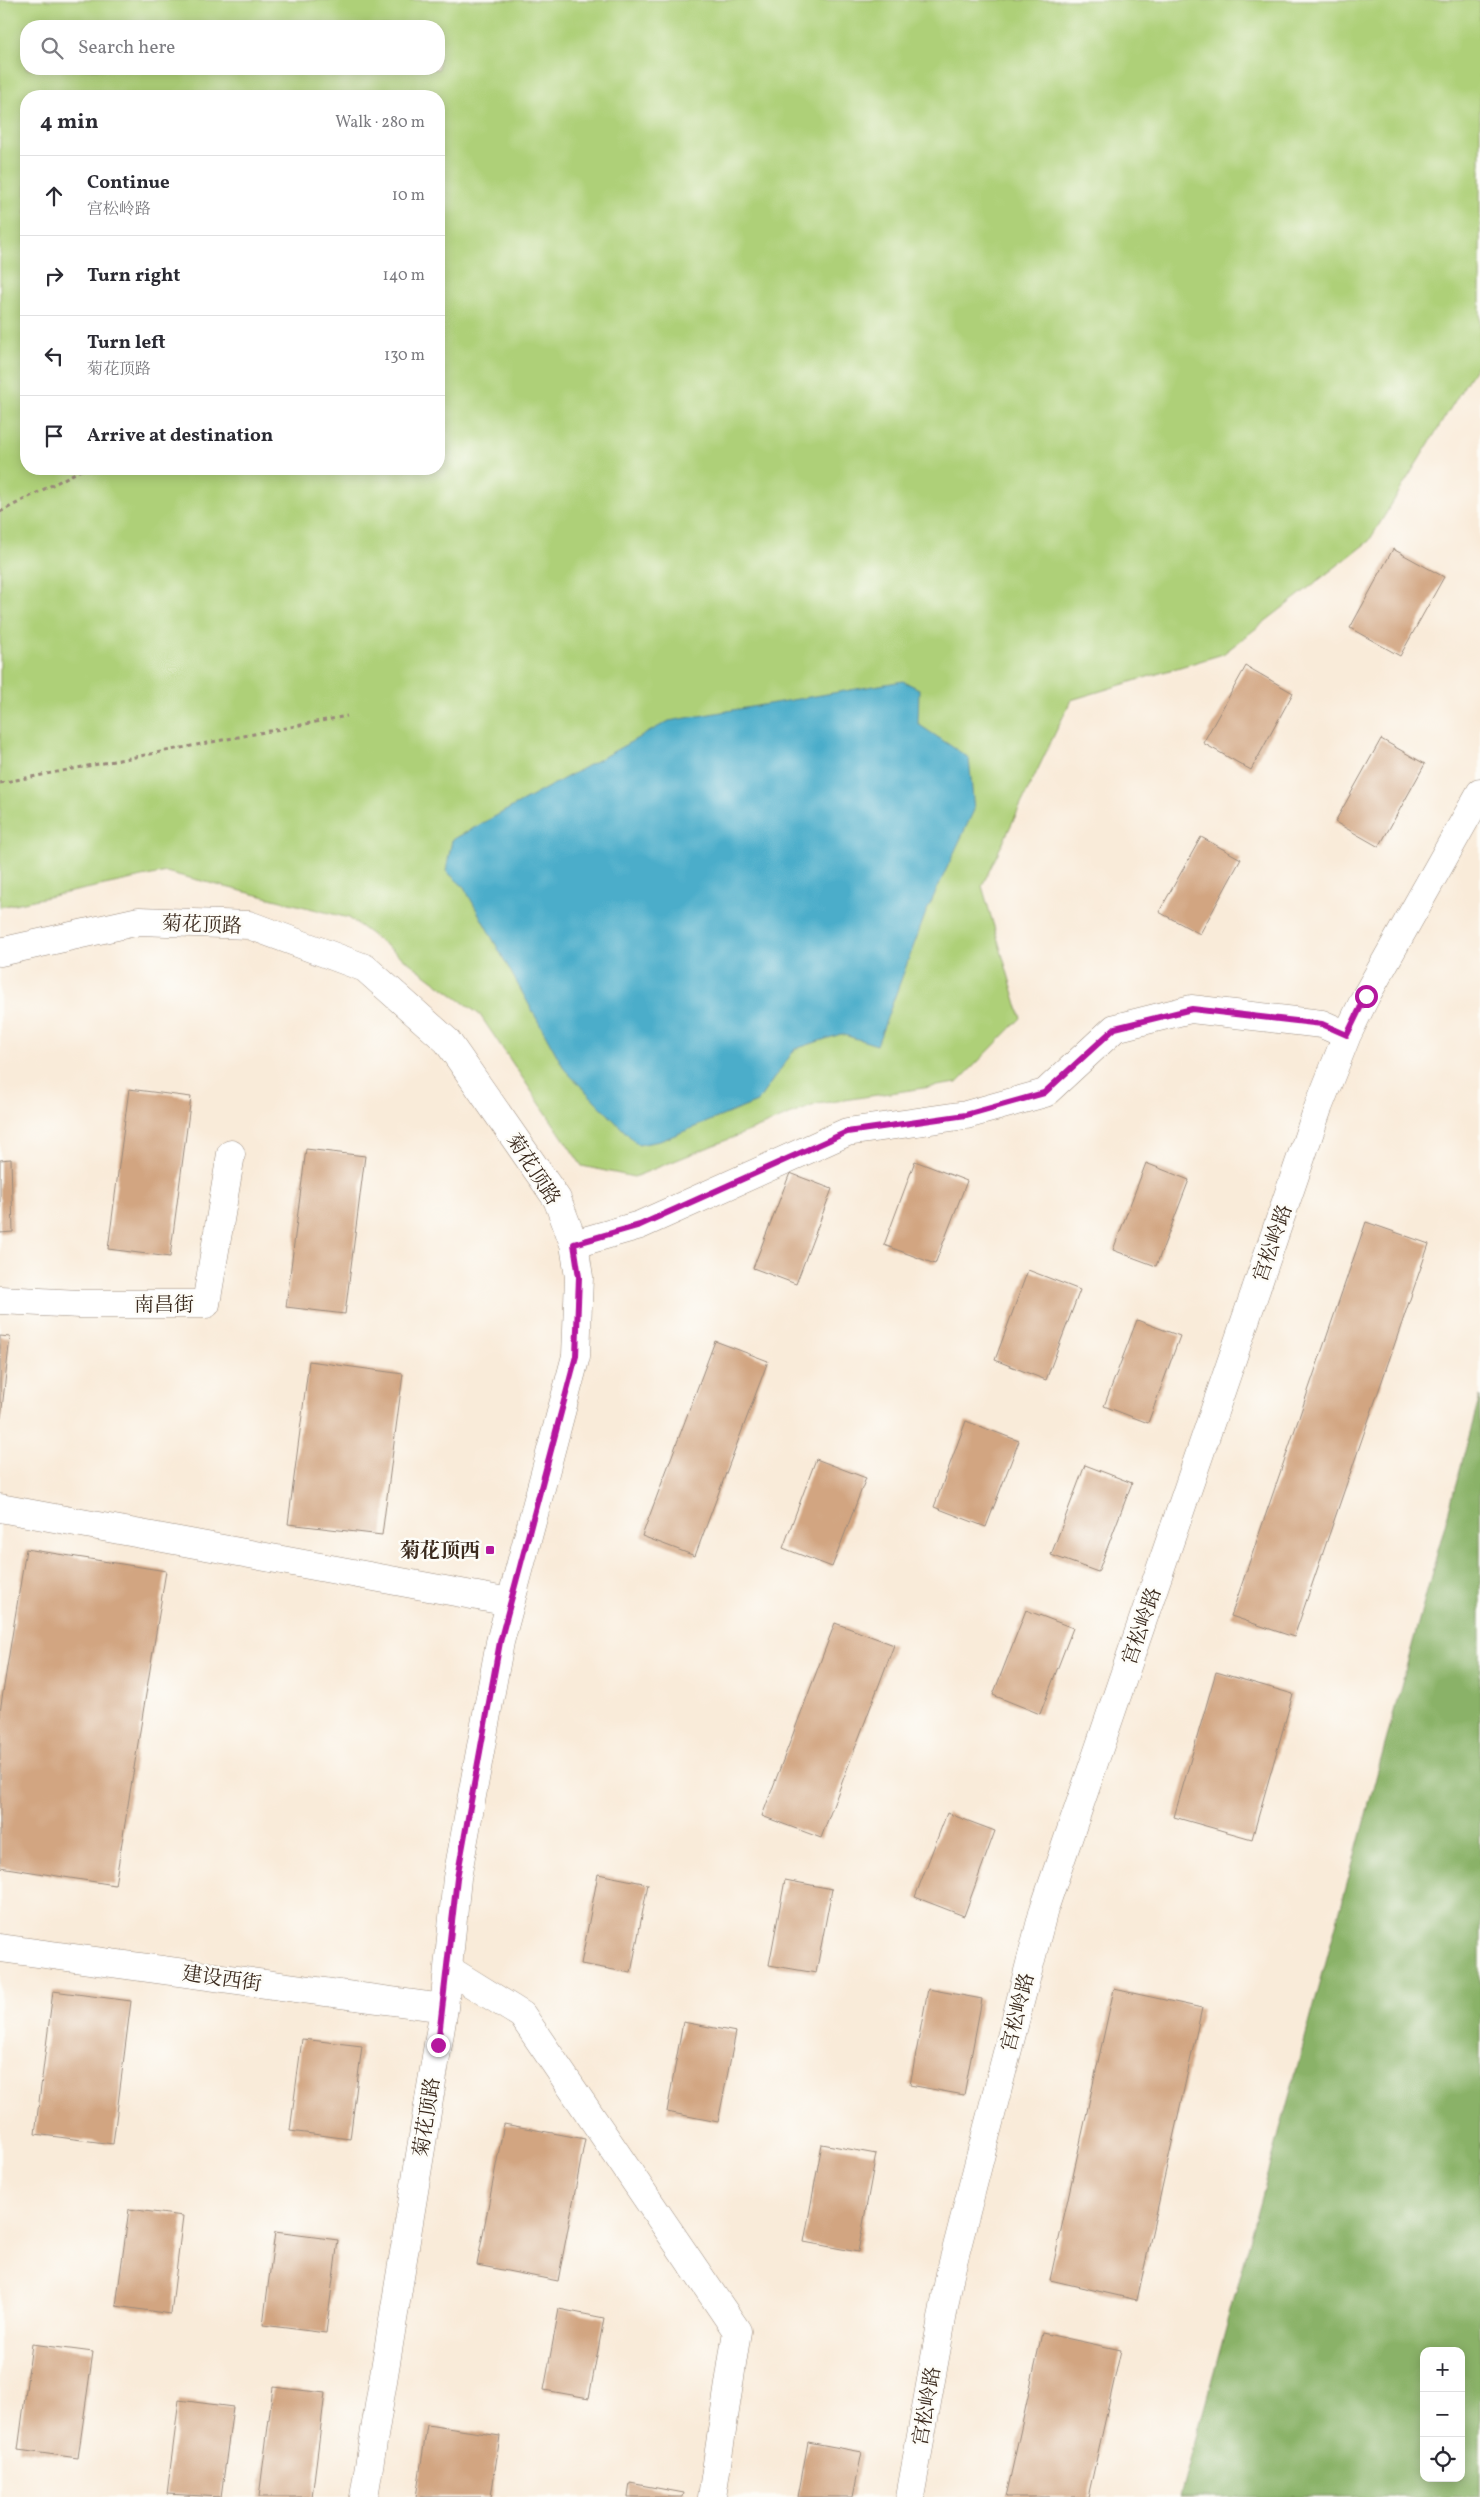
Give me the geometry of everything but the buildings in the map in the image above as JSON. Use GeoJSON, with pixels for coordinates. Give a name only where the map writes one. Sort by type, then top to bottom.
{"type":"FeatureCollection","features":[{"type":"Feature","properties":{"kind":"street","name":"宫松岭路"},"geometry":{"type":"LineString","coordinates":[[910,2497],[950,2274],[1044,1909],[1318,1108],[1347,1035],[1366,996],[1480,793]]}},
{"type":"Feature","properties":{"kind":"street","name":"菊花顶路"},"geometry":{"type":"LineString","coordinates":[[0,952],[140,922],[250,925],[365,968],[447,1041],[557,1200],[574,1244],[579,1277],[576,1356],[500,1642],[459,1869],[444,2008],[364,2497]]}},
{"type":"Feature","properties":{"kind":"street"},"geometry":{"type":"LineString","coordinates":[[574,1244],[640,1225],[847,1132],[966,1115],[1044,1093],[1115,1028],[1192,1009],[1322,1024],[1347,1035]]}},
{"type":"Feature","properties":{"kind":"street","name":"南昌街"},"geometry":{"type":"LineString","coordinates":[[0,1300],[80,1304],[206,1304],[231,1154]]}},
{"type":"Feature","properties":{"kind":"street"},"geometry":{"type":"LineString","coordinates":[[0,1508],[510,1602]]}},
{"type":"Feature","properties":{"kind":"street","name":"建设西街"},"geometry":{"type":"LineString","coordinates":[[0,1948],[444,2008]]}},
{"type":"Feature","properties":{"kind":"street"},"geometry":{"type":"LineString","coordinates":[[448,1969],[522,2015],[737,2331],[712,2497]]}},
{"type":"Feature","properties":{"kind":"path"},"geometry":{"type":"LineString","coordinates":[[0,512],[71,475]]}},
{"type":"Feature","properties":{"kind":"path"},"geometry":{"type":"LineString","coordinates":[[0,783],[347,716]]}},
{"type":"Feature","properties":{"kind":"green space"},"geometry":{"type":"Polygon","coordinates":[[[0,0],[1480,0],[1480,360],[1369,541],[1223,654],[1071,700],[982,886],[1021,1018],[957,1083],[817,1104],[634,1177],[582,1166],[480,1015],[349,918],[166,872],[0,907],[0,0]]]}},
{"type":"Feature","properties":{"kind":"green space"},"geometry":{"type":"Polygon","coordinates":[[[1480,1396],[1480,2497],[1180,2497],[1480,1396]]]}},
{"type":"Feature","properties":{"kind":"water"},"geometry":{"type":"Polygon","coordinates":[[[903,681],[919,689],[918,724],[969,758],[974,810],[925,915],[877,1045],[841,1034],[795,1049],[757,1102],[660,1141],[638,1145],[565,1070],[464,887],[446,871],[452,840],[669,721],[903,681]]]}},
{"type":"Feature","properties":{"kind":"place","name":"菊花顶西"},"geometry":{"type":"Point","coordinates":[490,1550]}},
{"type":"Feature","properties":{"kind":"route"},"geometry":{"type":"LineString","coordinates":[[438,2045],[444,2008],[457,1878],[500,1642],[576,1356],[579,1277],[574,1244],[640,1225],[847,1132],[966,1115],[1044,1093],[1115,1028],[1192,1009],[1322,1024],[1347,1035],[1366,996]]}}]}
